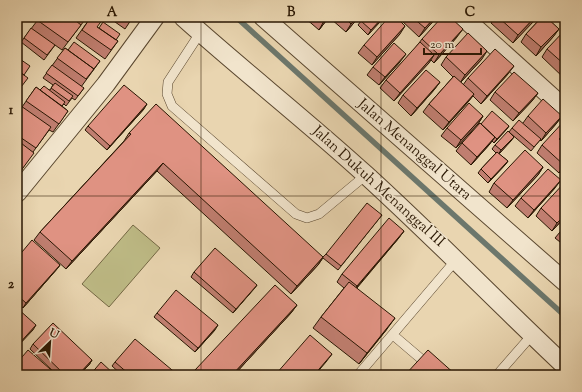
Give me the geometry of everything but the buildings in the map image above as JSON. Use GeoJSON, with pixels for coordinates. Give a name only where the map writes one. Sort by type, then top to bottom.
{"type":"FeatureCollection","features":[{"type":"Feature","properties":{"kind":"street"},"geometry":{"type":"LineString","coordinates":[[17,193],[106,84],[155,17]]}},
{"type":"Feature","properties":{"kind":"street","name":"Jalan Dukuh Menanggal III"},"geometry":{"type":"LineString","coordinates":[[183,17],[200,33],[321,134],[366,175],[565,366]]}},
{"type":"Feature","properties":{"kind":"street","name":"Jalan Menanggal Utara"},"geometry":{"type":"LineString","coordinates":[[263,17],[565,282]]}},
{"type":"Feature","properties":{"kind":"street"},"geometry":{"type":"LineString","coordinates":[[463,17],[565,108]]}},
{"type":"Feature","properties":{"kind":"lane"},"geometry":{"type":"LineString","coordinates":[[200,33],[168,82],[167,94],[172,106],[296,214],[308,218],[319,214],[366,175]]}},
{"type":"Feature","properties":{"kind":"lane"},"geometry":{"type":"LineString","coordinates":[[358,375],[456,260]]}},
{"type":"Feature","properties":{"kind":"lane"},"geometry":{"type":"LineString","coordinates":[[392,335],[440,375]]}},
{"type":"Feature","properties":{"kind":"lane"},"geometry":{"type":"LineString","coordinates":[[497,375],[532,335]]}},
{"type":"Feature","properties":{"kind":"shaded area"},"geometry":{"type":"Polygon","coordinates":[[[133,225],[160,248],[109,307],[82,284],[133,225]]]}},
{"type":"Feature","properties":{"kind":"waterway"},"geometry":{"type":"LineString","coordinates":[[236,17],[565,316]]}}]}
